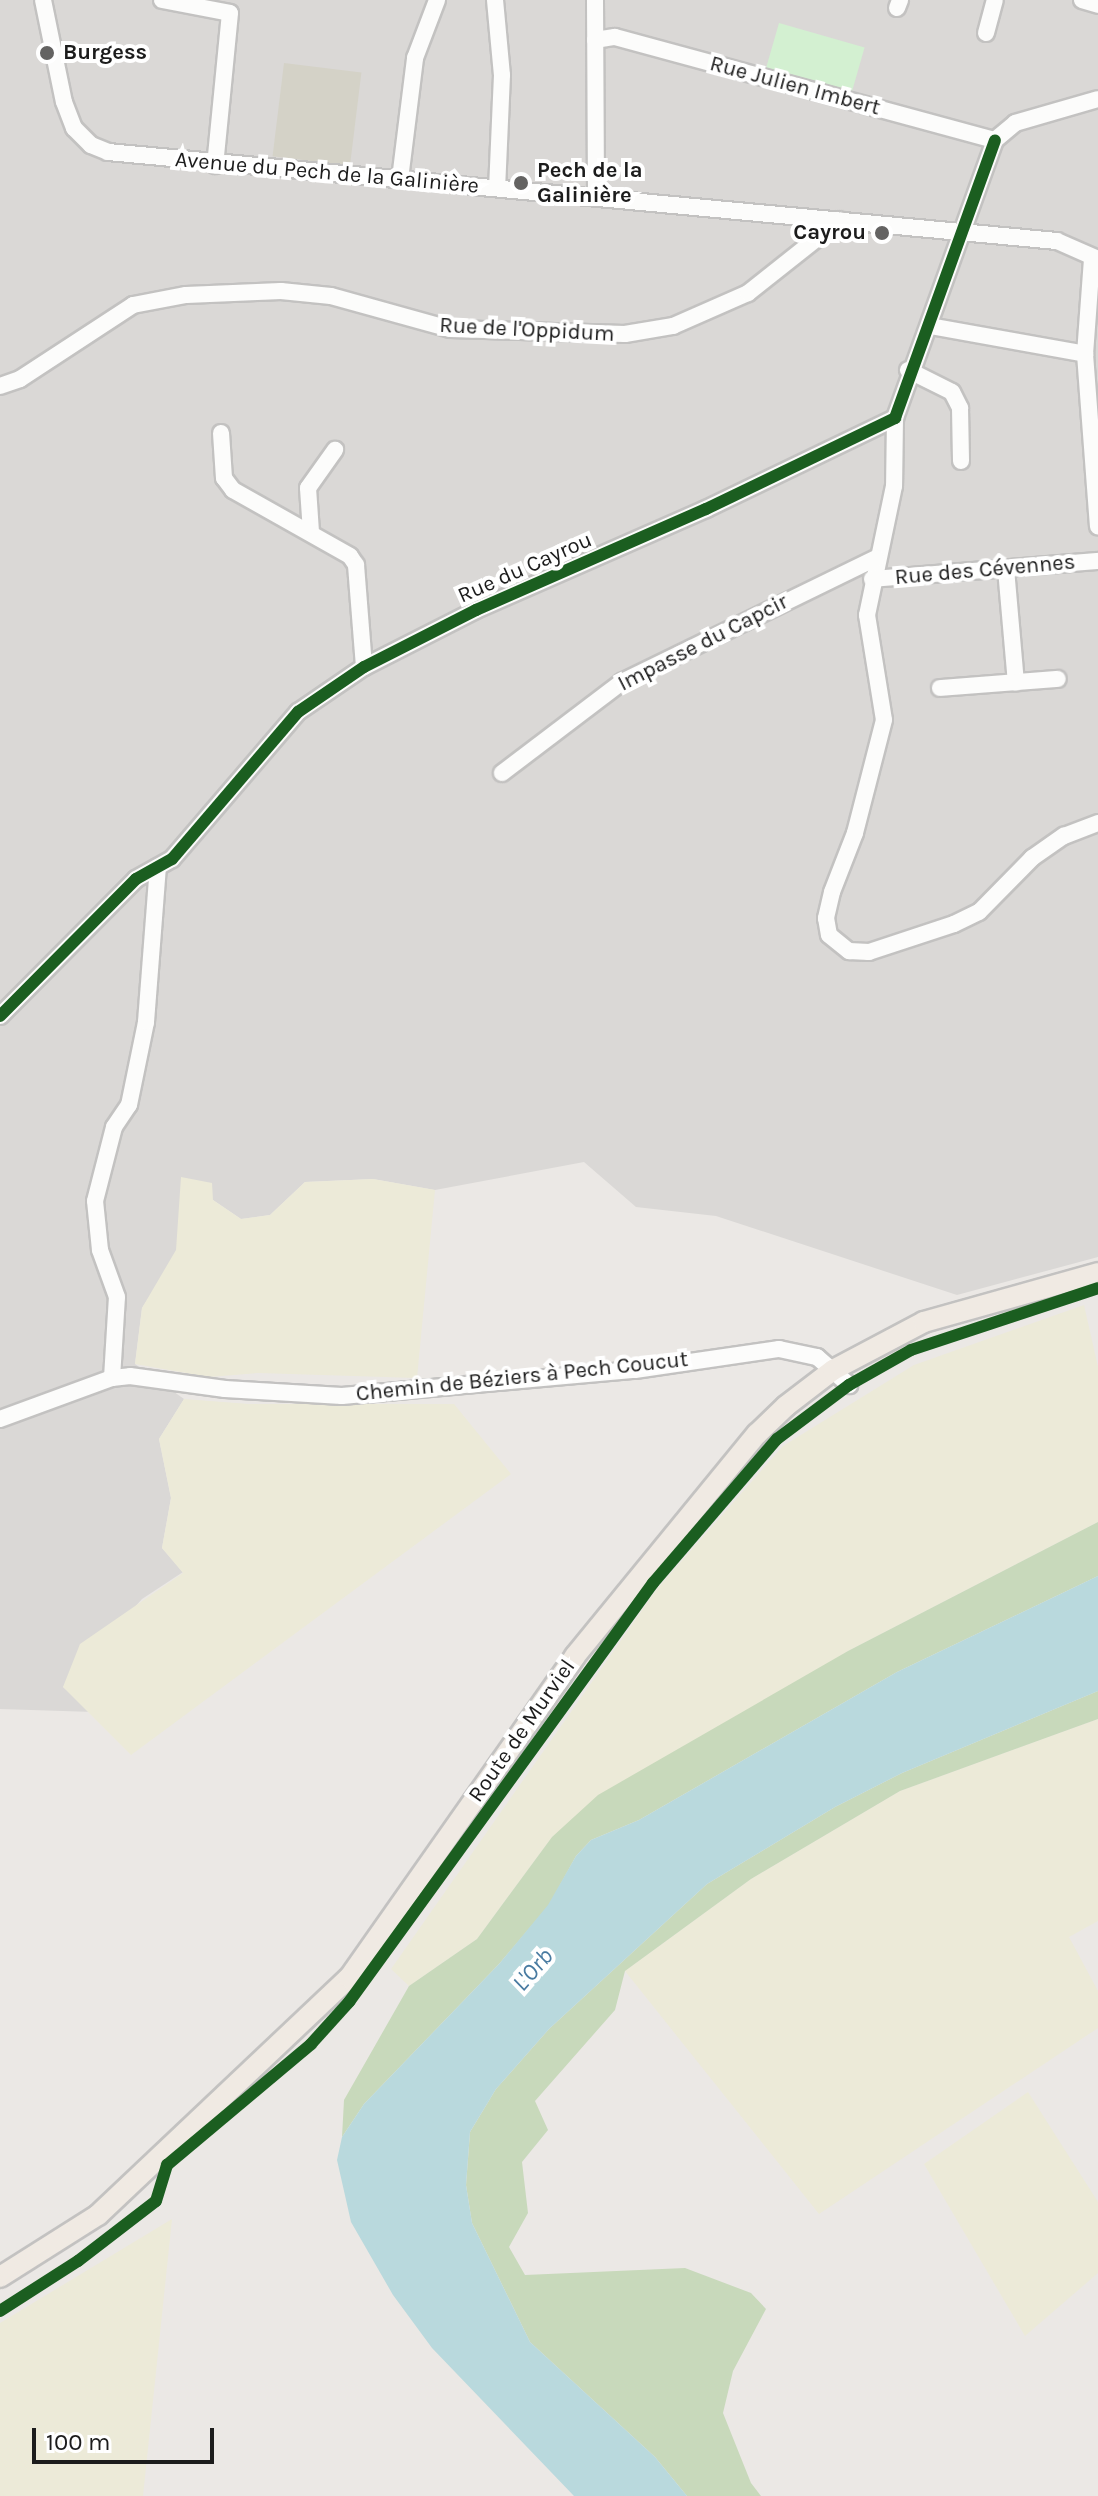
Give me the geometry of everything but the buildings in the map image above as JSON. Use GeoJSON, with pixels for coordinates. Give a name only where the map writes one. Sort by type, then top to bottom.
{"type":"FeatureCollection","features":[{"type":"Feature","properties":{"kind":"main road","name":"Route de Murviel"},"geometry":{"type":"LineString","coordinates":[[0,2277],[98,2215],[349,1978],[575,1656],[757,1434],[833,1370],[924,1322],[1098,1273]]}},
{"type":"Feature","properties":{"kind":"street","name":"Avenue du Pech de la Galinière"},"geometry":{"type":"LineString","coordinates":[[43,0],[64,102],[74,128],[91,145],[215,165],[400,179],[1057,241],[1095,259]]}},
{"type":"Feature","properties":{"kind":"street"},"geometry":{"type":"LineString","coordinates":[[162,0],[230,13],[215,165]]}},
{"type":"Feature","properties":{"kind":"street"},"geometry":{"type":"LineString","coordinates":[[400,179],[415,58],[437,0]]}},
{"type":"Feature","properties":{"kind":"street"},"geometry":{"type":"LineString","coordinates":[[495,0],[502,75],[497,188]]}},
{"type":"Feature","properties":{"kind":"street"},"geometry":{"type":"LineString","coordinates":[[595,0],[596,197]]}},
{"type":"Feature","properties":{"kind":"street"},"geometry":{"type":"LineString","coordinates":[[986,33],[995,0]]}},
{"type":"Feature","properties":{"kind":"street"},"geometry":{"type":"LineString","coordinates":[[1082,0],[1098,5]]}},
{"type":"Feature","properties":{"kind":"street","name":"Rue Julien Imbert"},"geometry":{"type":"LineString","coordinates":[[595,40],[615,37],[995,140]]}},
{"type":"Feature","properties":{"kind":"street"},"geometry":{"type":"LineString","coordinates":[[1098,99],[1015,123],[995,140],[930,326],[908,370],[895,418],[894,486],[876,558],[867,615],[882,680],[884,720],[855,833],[832,892],[826,918],[829,935],[849,951],[869,952],[954,924],[979,912],[1032,858],[1064,836],[1098,823]]}},
{"type":"Feature","properties":{"kind":"street"},"geometry":{"type":"LineString","coordinates":[[794,216],[806,226],[809,249]]}},
{"type":"Feature","properties":{"kind":"street","name":"Rue de l'Oppidum"},"geometry":{"type":"LineString","coordinates":[[0,386],[20,379],[133,305],[186,295],[281,291],[331,296],[450,329],[625,334],[716,311],[809,249],[840,220]]}},
{"type":"Feature","properties":{"kind":"street"},"geometry":{"type":"LineString","coordinates":[[1095,259],[1085,354],[1092,383],[1098,527]]}},
{"type":"Feature","properties":{"kind":"street"},"geometry":{"type":"LineString","coordinates":[[930,326],[1085,354]]}},
{"type":"Feature","properties":{"kind":"street"},"geometry":{"type":"LineString","coordinates":[[908,370],[952,392],[960,408],[961,461]]}},
{"type":"Feature","properties":{"kind":"street","name":"Rue du Cayrou"},"geometry":{"type":"LineString","coordinates":[[0,1016],[136,879],[172,859],[298,712],[364,667],[895,418]]}},
{"type":"Feature","properties":{"kind":"street"},"geometry":{"type":"LineString","coordinates":[[221,433],[224,478],[233,490],[344,551],[356,565],[364,667]]}},
{"type":"Feature","properties":{"kind":"street"},"geometry":{"type":"LineString","coordinates":[[311,532],[308,488],[335,450]]}},
{"type":"Feature","properties":{"kind":"street","name":"Impasse du Capcir"},"geometry":{"type":"LineString","coordinates":[[502,773],[622,682],[876,558]]}},
{"type":"Feature","properties":{"kind":"street","name":"Rue des Cévennes"},"geometry":{"type":"LineString","coordinates":[[872,579],[1098,561]]}},
{"type":"Feature","properties":{"kind":"street"},"geometry":{"type":"LineString","coordinates":[[1006,569],[1016,683]]}},
{"type":"Feature","properties":{"kind":"street"},"geometry":{"type":"LineString","coordinates":[[940,688],[1058,679]]}},
{"type":"Feature","properties":{"kind":"street"},"geometry":{"type":"LineString","coordinates":[[112,1378],[117,1297],[100,1250],[95,1201],[114,1127],[129,1105],[146,1022],[158,867]]}},
{"type":"Feature","properties":{"kind":"street","name":"Chemin de Béziers à Pech Coucut"},"geometry":{"type":"LineString","coordinates":[[0,1419],[112,1378],[342,1396],[635,1370],[779,1349],[801,1350],[833,1370],[849,1385]]}},
{"type":"Feature","properties":{"kind":"shaded area"},"geometry":{"type":"Polygon","coordinates":[[[0,0],[1098,0],[1098,1257],[957,1295],[716,1216],[636,1207],[584,1162],[435,1190],[373,1179],[305,1182],[270,1215],[241,1219],[213,1200],[142,1308],[135,1364],[184,1399],[159,1439],[171,1498],[162,1548],[183,1572],[142,1599],[63,1687],[94,1712],[0,1709],[0,0]]]}},
{"type":"Feature","properties":{"kind":"shaded area"},"geometry":{"type":"Polygon","coordinates":[[[284,63],[361,73],[350,166],[273,156],[284,63]]]}},
{"type":"Feature","properties":{"kind":"shaded area"},"geometry":{"type":"Polygon","coordinates":[[[181,1177],[212,1183],[213,1200],[241,1219],[270,1215],[305,1182],[373,1179],[435,1190],[417,1378],[258,1373],[209,1377],[135,1364],[142,1308],[176,1250],[181,1177]]]}},
{"type":"Feature","properties":{"kind":"shaded area"},"geometry":{"type":"Polygon","coordinates":[[[1084,1305],[1098,1367],[1098,1522],[848,1651],[552,1837],[477,1939],[409,1986],[391,1969],[657,1589],[783,1446],[914,1365],[1084,1305]]]}},
{"type":"Feature","properties":{"kind":"shaded area"},"geometry":{"type":"Polygon","coordinates":[[[184,1399],[249,1404],[454,1404],[511,1474],[131,1755],[63,1687],[80,1644],[183,1573],[162,1548],[171,1498],[159,1439],[184,1399]]]}},
{"type":"Feature","properties":{"kind":"shaded area"},"geometry":{"type":"Polygon","coordinates":[[[1098,1719],[1098,1921],[1069,1937],[1098,1991],[1098,2028],[819,2214],[625,1971],[751,1879],[900,1791],[1098,1719]]]}},
{"type":"Feature","properties":{"kind":"shaded area"},"geometry":{"type":"Polygon","coordinates":[[[1028,2092],[1098,2202],[1098,2273],[1025,2336],[924,2164],[1028,2092]]]}},
{"type":"Feature","properties":{"kind":"shaded area"},"geometry":{"type":"Polygon","coordinates":[[[172,2219],[143,2496],[0,2496],[0,2323],[172,2219]]]}},
{"type":"Feature","properties":{"kind":"green space"},"geometry":{"type":"Polygon","coordinates":[[[779,23],[865,48],[851,95],[765,70],[779,23]]]}},
{"type":"Feature","properties":{"kind":"green space"},"geometry":{"type":"Polygon","coordinates":[[[1098,1522],[1098,1576],[897,1672],[639,1820],[591,1840],[576,1856],[549,1905],[499,1964],[364,2104],[342,2137],[344,2100],[409,1986],[477,1939],[552,1837],[598,1795],[848,1651],[1098,1522]]]}},
{"type":"Feature","properties":{"kind":"green space"},"geometry":{"type":"Polygon","coordinates":[[[1098,1691],[1098,1719],[900,1791],[751,1879],[625,1971],[615,2010],[535,2101],[548,2130],[522,2162],[528,2213],[509,2247],[525,2275],[685,2268],[751,2293],[766,2309],[733,2371],[723,2413],[751,2483],[761,2496],[687,2496],[655,2457],[530,2342],[472,2223],[466,2185],[470,2132],[496,2089],[549,2029],[707,1884],[835,1807],[902,1773],[1098,1691]]]}},
{"type":"Feature","properties":{"kind":"water","name":"L'Orb"},"geometry":{"type":"Polygon","coordinates":[[[1098,1576],[1098,1691],[902,1773],[835,1807],[707,1884],[549,2029],[496,2089],[470,2132],[466,2185],[472,2223],[530,2342],[655,2457],[687,2496],[574,2496],[432,2348],[393,2295],[351,2222],[337,2160],[342,2137],[364,2104],[499,1964],[548,1905],[576,1856],[591,1840],[639,1820],[897,1672],[1098,1576]]]}},
{"type":"Feature","properties":{"kind":"cycle path"},"geometry":{"type":"LineString","coordinates":[[0,1016],[136,879],[172,859],[298,712],[364,667],[476,610],[706,509],[895,418],[995,140]]}},
{"type":"Feature","properties":{"kind":"cycle path"},"geometry":{"type":"LineString","coordinates":[[0,2311],[78,2261],[156,2201],[167,2165],[311,2044],[349,2002],[653,1583],[777,1439],[849,1385],[911,1350],[1098,1288]]}},
{"type":"Feature","properties":{"kind":"place","name":"Burgess"},"geometry":{"type":"Point","coordinates":[47,53]}},
{"type":"Feature","properties":{"kind":"place","name":"Pech de la Galinière"},"geometry":{"type":"Point","coordinates":[521,183]}},
{"type":"Feature","properties":{"kind":"place","name":"Cayrou"},"geometry":{"type":"Point","coordinates":[882,233]}}]}
